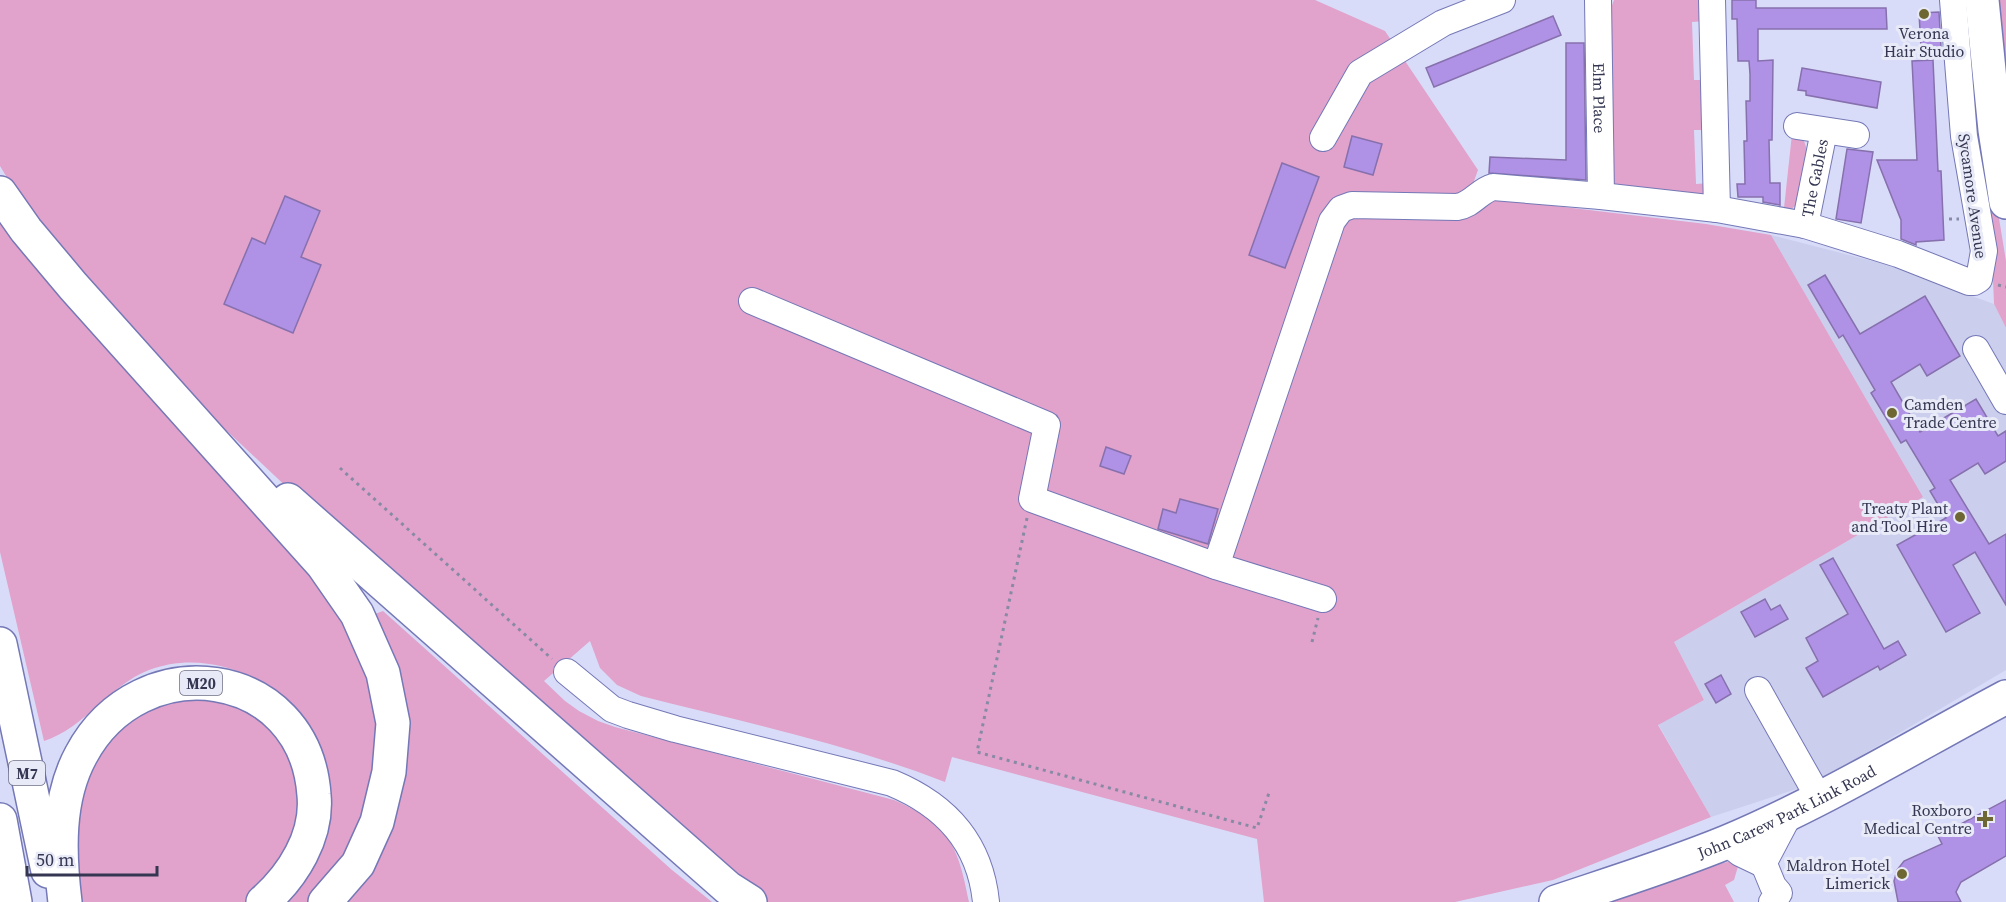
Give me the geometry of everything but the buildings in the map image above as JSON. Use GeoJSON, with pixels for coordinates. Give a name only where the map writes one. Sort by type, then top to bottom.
{"type":"FeatureCollection","features":[{"type":"Feature","properties":{"kind":"main road"},"geometry":{"type":"LineString","coordinates":[[1982,0],[1980,133],[2006,201]]}},
{"type":"Feature","properties":{"kind":"main road"},"geometry":{"type":"LineString","coordinates":[[0,193],[26,230],[66,278],[322,566],[357,614],[383,673],[393,723],[389,772],[380,812],[358,864],[325,902]]}},
{"type":"Feature","properties":{"kind":"main road"},"geometry":{"type":"LineString","coordinates":[[170,396],[728,888],[750,902]]}},
{"type":"Feature","properties":{"kind":"main road","name":"M7"},"geometry":{"type":"LineString","coordinates":[[0,644],[55,902]]}},
{"type":"Feature","properties":{"kind":"main road","name":"M20"},"geometry":{"type":"LineString","coordinates":[[65,902],[61,859],[63,820],[70,782],[81,755],[101,726],[129,702],[164,687],[190,682],[237,690],[266,705],[293,731],[309,764],[315,802],[309,837],[286,878],[263,902]]}},
{"type":"Feature","properties":{"kind":"main road","name":"John Carew Park Link Road"},"geometry":{"type":"LineString","coordinates":[[1556,902],[1652,870],[1738,837],[1857,779],[2006,697]]}},
{"type":"Feature","properties":{"kind":"main road"},"geometry":{"type":"LineString","coordinates":[[0,820],[15,902]]}},
{"type":"Feature","properties":{"kind":"street"},"geometry":{"type":"LineString","coordinates":[[1323,138],[1360,73],[1452,8],[1502,0]]}},
{"type":"Feature","properties":{"kind":"street","name":"Elm Place"},"geometry":{"type":"LineString","coordinates":[[1598,0],[1602,196]]}},
{"type":"Feature","properties":{"kind":"street"},"geometry":{"type":"LineString","coordinates":[[1712,0],[1717,210]]}},
{"type":"Feature","properties":{"kind":"street","name":"Sycamore Avenue"},"geometry":{"type":"LineString","coordinates":[[1805,225],[1882,249],[1969,282],[1979,279],[1984,251],[1980,133],[1953,0]]}},
{"type":"Feature","properties":{"kind":"street","name":"The Gables"},"geometry":{"type":"LineString","coordinates":[[1797,126],[1856,135]]}},
{"type":"Feature","properties":{"kind":"street","name":"The Gables"},"geometry":{"type":"LineString","coordinates":[[1805,225],[1824,131]]}},
{"type":"Feature","properties":{"kind":"street"},"geometry":{"type":"LineString","coordinates":[[1216,566],[1332,221],[1341,209],[1352,205],[1465,206],[1486,189],[1493,187],[1602,196],[1717,210],[1805,225]]}},
{"type":"Feature","properties":{"kind":"street"},"geometry":{"type":"LineString","coordinates":[[752,301],[1047,425],[1032,499],[1216,566],[1323,599]]}},
{"type":"Feature","properties":{"kind":"street"},"geometry":{"type":"LineString","coordinates":[[1976,349],[2006,401]]}},
{"type":"Feature","properties":{"kind":"street"},"geometry":{"type":"LineString","coordinates":[[567,672],[612,709],[628,715],[891,783],[911,791],[931,802],[963,836],[972,852],[983,884],[986,902]]}},
{"type":"Feature","properties":{"kind":"street"},"geometry":{"type":"LineString","coordinates":[[1758,690],[1805,805],[1763,864]]}},
{"type":"Feature","properties":{"kind":"street"},"geometry":{"type":"LineString","coordinates":[[1738,837],[1763,864],[1773,886],[1779,893],[1772,902]]}},
{"type":"Feature","properties":{"kind":"path"},"geometry":{"type":"LineString","coordinates":[[340,468],[567,672]]}},
{"type":"Feature","properties":{"kind":"path"},"geometry":{"type":"LineString","coordinates":[[1032,499],[977,752],[1257,828],[1270,790]]}},
{"type":"Feature","properties":{"kind":"shaded area"},"geometry":{"type":"Polygon","coordinates":[[[0,0],[1315,0],[1385,31],[1478,170],[1474,181],[1474,194],[1496,199],[1706,224],[1771,235],[1923,497],[1674,642],[1704,700],[1658,725],[1711,817],[1553,880],[1455,902],[1264,902],[1257,839],[952,757],[945,782],[833,745],[641,696],[617,685],[600,668],[590,641],[544,681],[579,711],[615,727],[894,800],[913,809],[939,828],[948,839],[960,865],[969,902],[768,902],[747,888],[309,508],[162,370],[27,211],[0,166],[0,0]]]}},
{"type":"Feature","properties":{"kind":"shaded area"},"geometry":{"type":"Polygon","coordinates":[[[1614,0],[1705,0],[1705,21],[1692,22],[1694,80],[1707,80],[1708,130],[1694,130],[1696,184],[1710,183],[1708,200],[1613,192],[1611,8],[1614,0]]]}},
{"type":"Feature","properties":{"kind":"shaded area"},"geometry":{"type":"Polygon","coordinates":[[[1997,0],[2006,0],[2006,77],[1997,0]]]}},
{"type":"Feature","properties":{"kind":"shaded area"},"geometry":{"type":"Polygon","coordinates":[[[1792,134],[1804,141],[1807,150],[1800,202],[1789,211],[1784,208],[1792,134]]]}},
{"type":"Feature","properties":{"kind":"shaded area"},"geometry":{"type":"Polygon","coordinates":[[[1980,141],[1987,145],[2006,261],[2006,328],[1994,304],[1992,253],[1972,143],[1980,141]]]}},
{"type":"Feature","properties":{"kind":"shaded area"},"geometry":{"type":"Polygon","coordinates":[[[0,211],[296,548],[370,656],[384,763],[361,842],[316,902],[281,902],[328,785],[324,762],[317,740],[304,719],[287,701],[267,686],[245,674],[222,666],[198,663],[173,664],[149,670],[134,677],[72,727],[44,741],[0,552],[0,211]]]}},
{"type":"Feature","properties":{"kind":"shaded area"},"geometry":{"type":"Polygon","coordinates":[[[1771,235],[1884,264],[1994,304],[2006,328],[2006,670],[1815,783],[1711,817],[1658,724],[1704,700],[1674,642],[1923,497],[1771,235]]]}},
{"type":"Feature","properties":{"kind":"shaded area"},"geometry":{"type":"Polygon","coordinates":[[[383,611],[672,870],[712,902],[343,902],[386,832],[372,615],[383,611]]]}},
{"type":"Feature","properties":{"kind":"shaded area"},"geometry":{"type":"Polygon","coordinates":[[[197,689],[277,724],[308,809],[255,902],[71,902],[74,799],[117,719],[197,689]]]}},
{"type":"Feature","properties":{"kind":"shaded area"},"geometry":{"type":"Polygon","coordinates":[[[1728,862],[1739,863],[1734,880],[1725,885],[1734,902],[1595,902],[1704,867],[1728,862]]]}},
{"type":"Feature","properties":{"kind":"place","name":"Verona Hair Studio"},"geometry":{"type":"Point","coordinates":[1924,14]}},
{"type":"Feature","properties":{"kind":"place","name":"Camden Trade Centre"},"geometry":{"type":"Point","coordinates":[1892,413]}},
{"type":"Feature","properties":{"kind":"place","name":"Treaty Plant and Tool Hire"},"geometry":{"type":"Point","coordinates":[1960,517]}},
{"type":"Feature","properties":{"kind":"place","name":"Roxboro Medical Centre"},"geometry":{"type":"Point","coordinates":[1985,819]}},
{"type":"Feature","properties":{"kind":"place","name":"Maldron Hotel Limerick"},"geometry":{"type":"Point","coordinates":[1902,874]}}]}
